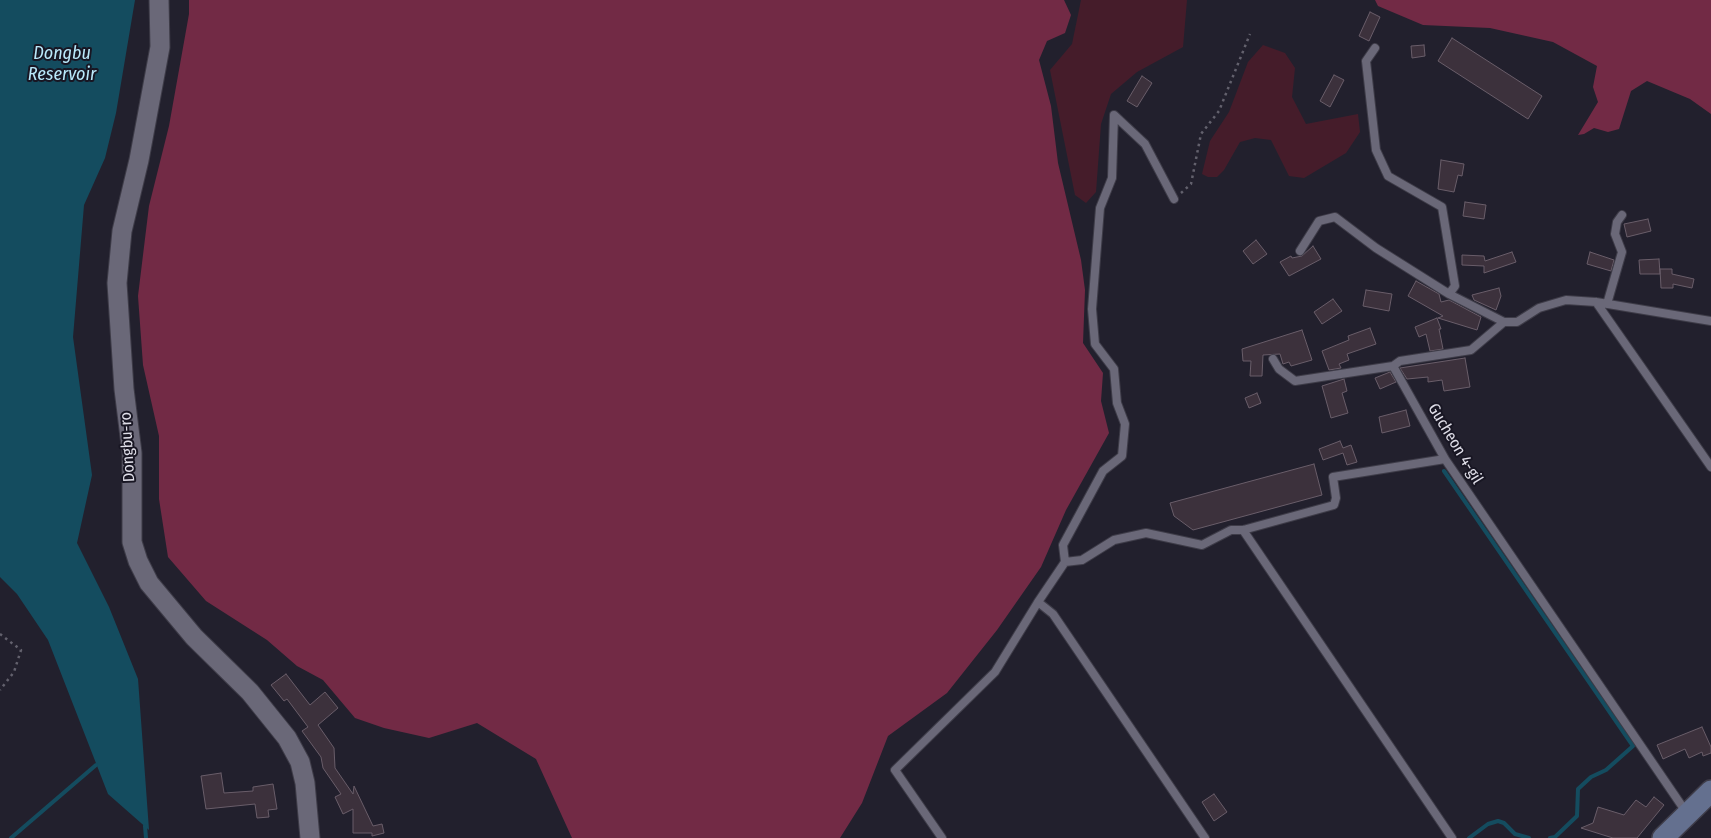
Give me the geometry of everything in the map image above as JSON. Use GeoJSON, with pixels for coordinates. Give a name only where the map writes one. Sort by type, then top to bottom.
{"type":"FeatureCollection","features":[{"type":"Feature","properties":{"kind":"main road"},"geometry":{"type":"LineString","coordinates":[[1663,838],[1711,790]]}},
{"type":"Feature","properties":{"kind":"street","name":"Dongbu-ro"},"geometry":{"type":"LineString","coordinates":[[159,0],[160,47],[139,160],[125,216],[117,283],[123,379],[132,452],[132,542],[138,561],[149,583],[194,637],[250,692],[287,738],[300,762],[305,783],[310,838]]}},
{"type":"Feature","properties":{"kind":"lane"},"geometry":{"type":"LineString","coordinates":[[1375,48],[1366,60],[1376,150],[1388,176],[1442,206],[1455,286],[1449,294]]}},
{"type":"Feature","properties":{"kind":"lane"},"geometry":{"type":"LineString","coordinates":[[942,838],[895,770],[995,672],[1065,562],[1063,545],[1103,471],[1122,456],[1125,424],[1117,403],[1114,369],[1096,344],[1092,310],[1100,208],[1112,178],[1114,115],[1145,144],[1174,199]]}},
{"type":"Feature","properties":{"kind":"lane"},"geometry":{"type":"LineString","coordinates":[[1607,304],[1622,252],[1615,234],[1616,222],[1622,215]]}},
{"type":"Feature","properties":{"kind":"lane"},"geometry":{"type":"LineString","coordinates":[[1300,251],[1319,221],[1334,218],[1376,248],[1449,294],[1504,322],[1517,322],[1538,308],[1566,300],[1596,302],[1711,321]]}},
{"type":"Feature","properties":{"kind":"lane"},"geometry":{"type":"LineString","coordinates":[[1596,302],[1711,467]]}},
{"type":"Feature","properties":{"kind":"lane"},"geometry":{"type":"LineString","coordinates":[[1273,358],[1279,369],[1295,381],[1393,366],[1400,361],[1470,350],[1504,322]]}},
{"type":"Feature","properties":{"kind":"lane","name":"Gucheon 4-gil"},"geometry":{"type":"LineString","coordinates":[[1393,366],[1445,459],[1687,814]]}},
{"type":"Feature","properties":{"kind":"lane"},"geometry":{"type":"LineString","coordinates":[[1065,562],[1082,560],[1114,540],[1146,533],[1202,545],[1231,530],[1243,530],[1334,505],[1336,498],[1333,477],[1445,459]]}},
{"type":"Feature","properties":{"kind":"lane"},"geometry":{"type":"LineString","coordinates":[[1243,530],[1452,838]]}},
{"type":"Feature","properties":{"kind":"lane"},"geometry":{"type":"LineString","coordinates":[[1038,602],[1053,614],[1205,838]]}},
{"type":"Feature","properties":{"kind":"path"},"geometry":{"type":"LineString","coordinates":[[1174,199],[1191,184],[1201,134],[1219,111],[1250,34]]}},
{"type":"Feature","properties":{"kind":"path"},"geometry":{"type":"LineString","coordinates":[[0,634],[21,650],[14,672],[0,690]]}},
{"type":"Feature","properties":{"kind":"shaded area"},"geometry":{"type":"Polygon","coordinates":[[[189,0],[1064,0],[1071,15],[1065,33],[1047,41],[1039,60],[1051,106],[1058,163],[1081,260],[1085,290],[1083,343],[1103,373],[1101,401],[1109,433],[1066,510],[1041,567],[997,630],[947,693],[888,736],[862,803],[840,838],[572,838],[536,759],[477,723],[429,738],[384,728],[355,718],[323,680],[297,666],[267,640],[206,601],[168,557],[159,499],[159,436],[143,365],[138,296],[149,206],[169,126],[189,14],[189,0]]]}},
{"type":"Feature","properties":{"kind":"shaded area"},"geometry":{"type":"Polygon","coordinates":[[[1081,0],[1187,0],[1183,47],[1137,72],[1111,94],[1101,124],[1096,192],[1086,203],[1075,195],[1050,70],[1072,44],[1081,0]]]}},
{"type":"Feature","properties":{"kind":"shaded area"},"geometry":{"type":"Polygon","coordinates":[[[1375,0],[1711,0],[1711,114],[1690,99],[1647,81],[1631,91],[1619,129],[1608,132],[1594,128],[1578,135],[1598,102],[1593,87],[1597,66],[1553,42],[1490,28],[1423,25],[1378,6],[1375,0]]]}},
{"type":"Feature","properties":{"kind":"shaded area"},"geometry":{"type":"Polygon","coordinates":[[[1263,45],[1285,53],[1295,68],[1292,97],[1306,124],[1358,114],[1360,132],[1346,153],[1304,178],[1289,176],[1271,140],[1255,138],[1240,142],[1224,170],[1217,177],[1208,177],[1202,174],[1210,141],[1229,112],[1248,62],[1263,45]]]}},
{"type":"Feature","properties":{"kind":"water","name":"Dongbu Reservoir"},"geometry":{"type":"Polygon","coordinates":[[[0,0],[135,0],[116,113],[105,158],[84,205],[73,337],[92,475],[77,543],[109,607],[138,679],[149,830],[108,794],[48,640],[17,594],[0,577],[0,0]]]}},
{"type":"Feature","properties":{"kind":"building"},"geometry":{"type":"Polygon","coordinates":[[[1370,12],[1380,17],[1369,41],[1359,36],[1370,12]]]}},
{"type":"Feature","properties":{"kind":"building"},"geometry":{"type":"Polygon","coordinates":[[[1452,38],[1542,96],[1528,119],[1438,61],[1452,38]]]}},
{"type":"Feature","properties":{"kind":"building"},"geometry":{"type":"Polygon","coordinates":[[[1424,45],[1425,56],[1412,58],[1411,46],[1424,45]]]}},
{"type":"Feature","properties":{"kind":"building"},"geometry":{"type":"Polygon","coordinates":[[[1334,75],[1344,80],[1330,107],[1320,101],[1334,75]]]}},
{"type":"Feature","properties":{"kind":"building"},"geometry":{"type":"Polygon","coordinates":[[[1142,76],[1152,83],[1137,107],[1127,101],[1142,76]]]}},
{"type":"Feature","properties":{"kind":"building"},"geometry":{"type":"Polygon","coordinates":[[[1441,160],[1464,164],[1462,176],[1458,175],[1454,192],[1438,189],[1441,160]]]}},
{"type":"Feature","properties":{"kind":"building"},"geometry":{"type":"Polygon","coordinates":[[[1465,202],[1486,205],[1484,219],[1463,216],[1465,202]]]}},
{"type":"Feature","properties":{"kind":"building"},"geometry":{"type":"Polygon","coordinates":[[[1648,219],[1651,231],[1627,237],[1624,224],[1648,219]]]}},
{"type":"Feature","properties":{"kind":"building"},"geometry":{"type":"Polygon","coordinates":[[[1256,240],[1267,254],[1253,264],[1243,251],[1256,240]]]}},
{"type":"Feature","properties":{"kind":"building"},"geometry":{"type":"Polygon","coordinates":[[[1313,246],[1321,259],[1289,276],[1280,262],[1291,256],[1292,258],[1302,256],[1313,246]]]}},
{"type":"Feature","properties":{"kind":"building"},"geometry":{"type":"Polygon","coordinates":[[[1512,252],[1516,262],[1484,273],[1484,266],[1462,265],[1462,255],[1484,256],[1485,261],[1512,252]]]}},
{"type":"Feature","properties":{"kind":"building"},"geometry":{"type":"Polygon","coordinates":[[[1590,252],[1614,260],[1611,271],[1587,264],[1590,252]]]}},
{"type":"Feature","properties":{"kind":"building"},"geometry":{"type":"Polygon","coordinates":[[[1659,259],[1660,274],[1640,274],[1639,260],[1659,259]]]}},
{"type":"Feature","properties":{"kind":"building"},"geometry":{"type":"Polygon","coordinates":[[[1660,269],[1672,269],[1672,274],[1694,279],[1692,288],[1673,284],[1673,288],[1661,288],[1660,269]]]}},
{"type":"Feature","properties":{"kind":"building"},"geometry":{"type":"Polygon","coordinates":[[[1416,281],[1439,294],[1441,302],[1449,300],[1481,317],[1477,330],[1438,318],[1443,316],[1408,296],[1416,281]]]}},
{"type":"Feature","properties":{"kind":"building"},"geometry":{"type":"Polygon","coordinates":[[[1499,288],[1501,296],[1496,310],[1474,300],[1472,295],[1499,288]]]}},
{"type":"Feature","properties":{"kind":"building"},"geometry":{"type":"Polygon","coordinates":[[[1366,290],[1392,294],[1389,311],[1363,306],[1366,290]]]}},
{"type":"Feature","properties":{"kind":"building"},"geometry":{"type":"Polygon","coordinates":[[[1333,299],[1342,311],[1322,324],[1314,312],[1333,299]]]}},
{"type":"Feature","properties":{"kind":"building"},"geometry":{"type":"Polygon","coordinates":[[[1437,318],[1441,329],[1439,329],[1443,349],[1430,351],[1426,334],[1419,337],[1415,327],[1437,318]]]}},
{"type":"Feature","properties":{"kind":"building"},"geometry":{"type":"Polygon","coordinates":[[[1370,328],[1376,344],[1347,354],[1349,360],[1339,364],[1341,368],[1329,370],[1322,351],[1349,340],[1348,336],[1370,328]]]}},
{"type":"Feature","properties":{"kind":"building"},"geometry":{"type":"Polygon","coordinates":[[[1302,330],[1312,360],[1291,366],[1289,362],[1283,364],[1280,354],[1263,355],[1262,376],[1250,376],[1251,361],[1243,361],[1242,349],[1302,330]]]}},
{"type":"Feature","properties":{"kind":"building"},"geometry":{"type":"Polygon","coordinates":[[[1465,358],[1470,387],[1444,391],[1442,380],[1428,382],[1428,377],[1407,379],[1400,368],[1465,358]]]}},
{"type":"Feature","properties":{"kind":"building"},"geometry":{"type":"Polygon","coordinates":[[[1390,372],[1396,382],[1380,389],[1375,378],[1390,372]]]}},
{"type":"Feature","properties":{"kind":"building"},"geometry":{"type":"Polygon","coordinates":[[[1344,379],[1347,391],[1342,393],[1348,413],[1331,418],[1322,386],[1344,379]]]}},
{"type":"Feature","properties":{"kind":"building"},"geometry":{"type":"Polygon","coordinates":[[[1257,393],[1261,403],[1249,408],[1245,398],[1257,393]]]}},
{"type":"Feature","properties":{"kind":"building"},"geometry":{"type":"Polygon","coordinates":[[[1406,410],[1410,426],[1382,433],[1379,417],[1406,410]]]}},
{"type":"Feature","properties":{"kind":"building"},"geometry":{"type":"Polygon","coordinates":[[[1340,441],[1343,448],[1351,445],[1357,462],[1347,465],[1343,453],[1323,460],[1319,449],[1340,441]]]}},
{"type":"Feature","properties":{"kind":"building"},"geometry":{"type":"Polygon","coordinates":[[[1314,464],[1322,495],[1193,530],[1174,516],[1170,503],[1314,464]]]}},
{"type":"Feature","properties":{"kind":"building"},"geometry":{"type":"Polygon","coordinates":[[[286,674],[310,705],[325,692],[338,708],[318,725],[334,748],[335,768],[353,794],[354,786],[373,826],[382,824],[384,833],[372,836],[372,833],[353,833],[353,809],[343,814],[335,797],[341,794],[323,768],[321,757],[302,731],[308,727],[287,699],[284,701],[271,685],[286,674]]]}},
{"type":"Feature","properties":{"kind":"building"},"geometry":{"type":"Polygon","coordinates":[[[1702,727],[1711,747],[1711,753],[1703,756],[1702,752],[1689,758],[1685,749],[1663,759],[1657,745],[1702,727]]]}},
{"type":"Feature","properties":{"kind":"building"},"geometry":{"type":"Polygon","coordinates":[[[221,773],[224,793],[253,791],[253,787],[273,784],[277,809],[268,810],[269,817],[257,818],[255,804],[206,809],[201,776],[221,773]]]}},
{"type":"Feature","properties":{"kind":"building"},"geometry":{"type":"Polygon","coordinates":[[[1214,794],[1227,812],[1214,821],[1202,802],[1214,794]]]}},
{"type":"Feature","properties":{"kind":"building"},"geometry":{"type":"Polygon","coordinates":[[[1654,797],[1664,805],[1637,838],[1613,838],[1581,828],[1593,823],[1598,807],[1624,815],[1636,800],[1646,807],[1654,797]]]}},
{"type":"Feature","properties":{"kind":"waterway"},"geometry":{"type":"LineString","coordinates":[[1444,471],[1633,746],[1606,770],[1591,777],[1578,789],[1577,816],[1555,837],[1550,838]]}},
{"type":"Feature","properties":{"kind":"waterway"},"geometry":{"type":"LineString","coordinates":[[11,838],[96,765]]}},
{"type":"Feature","properties":{"kind":"waterway"},"geometry":{"type":"LineString","coordinates":[[1469,838],[1488,824],[1498,821],[1504,823],[1515,834],[1529,838]]}},
{"type":"Feature","properties":{"kind":"waterway"},"geometry":{"type":"LineString","coordinates":[[145,826],[146,838]]}}]}
